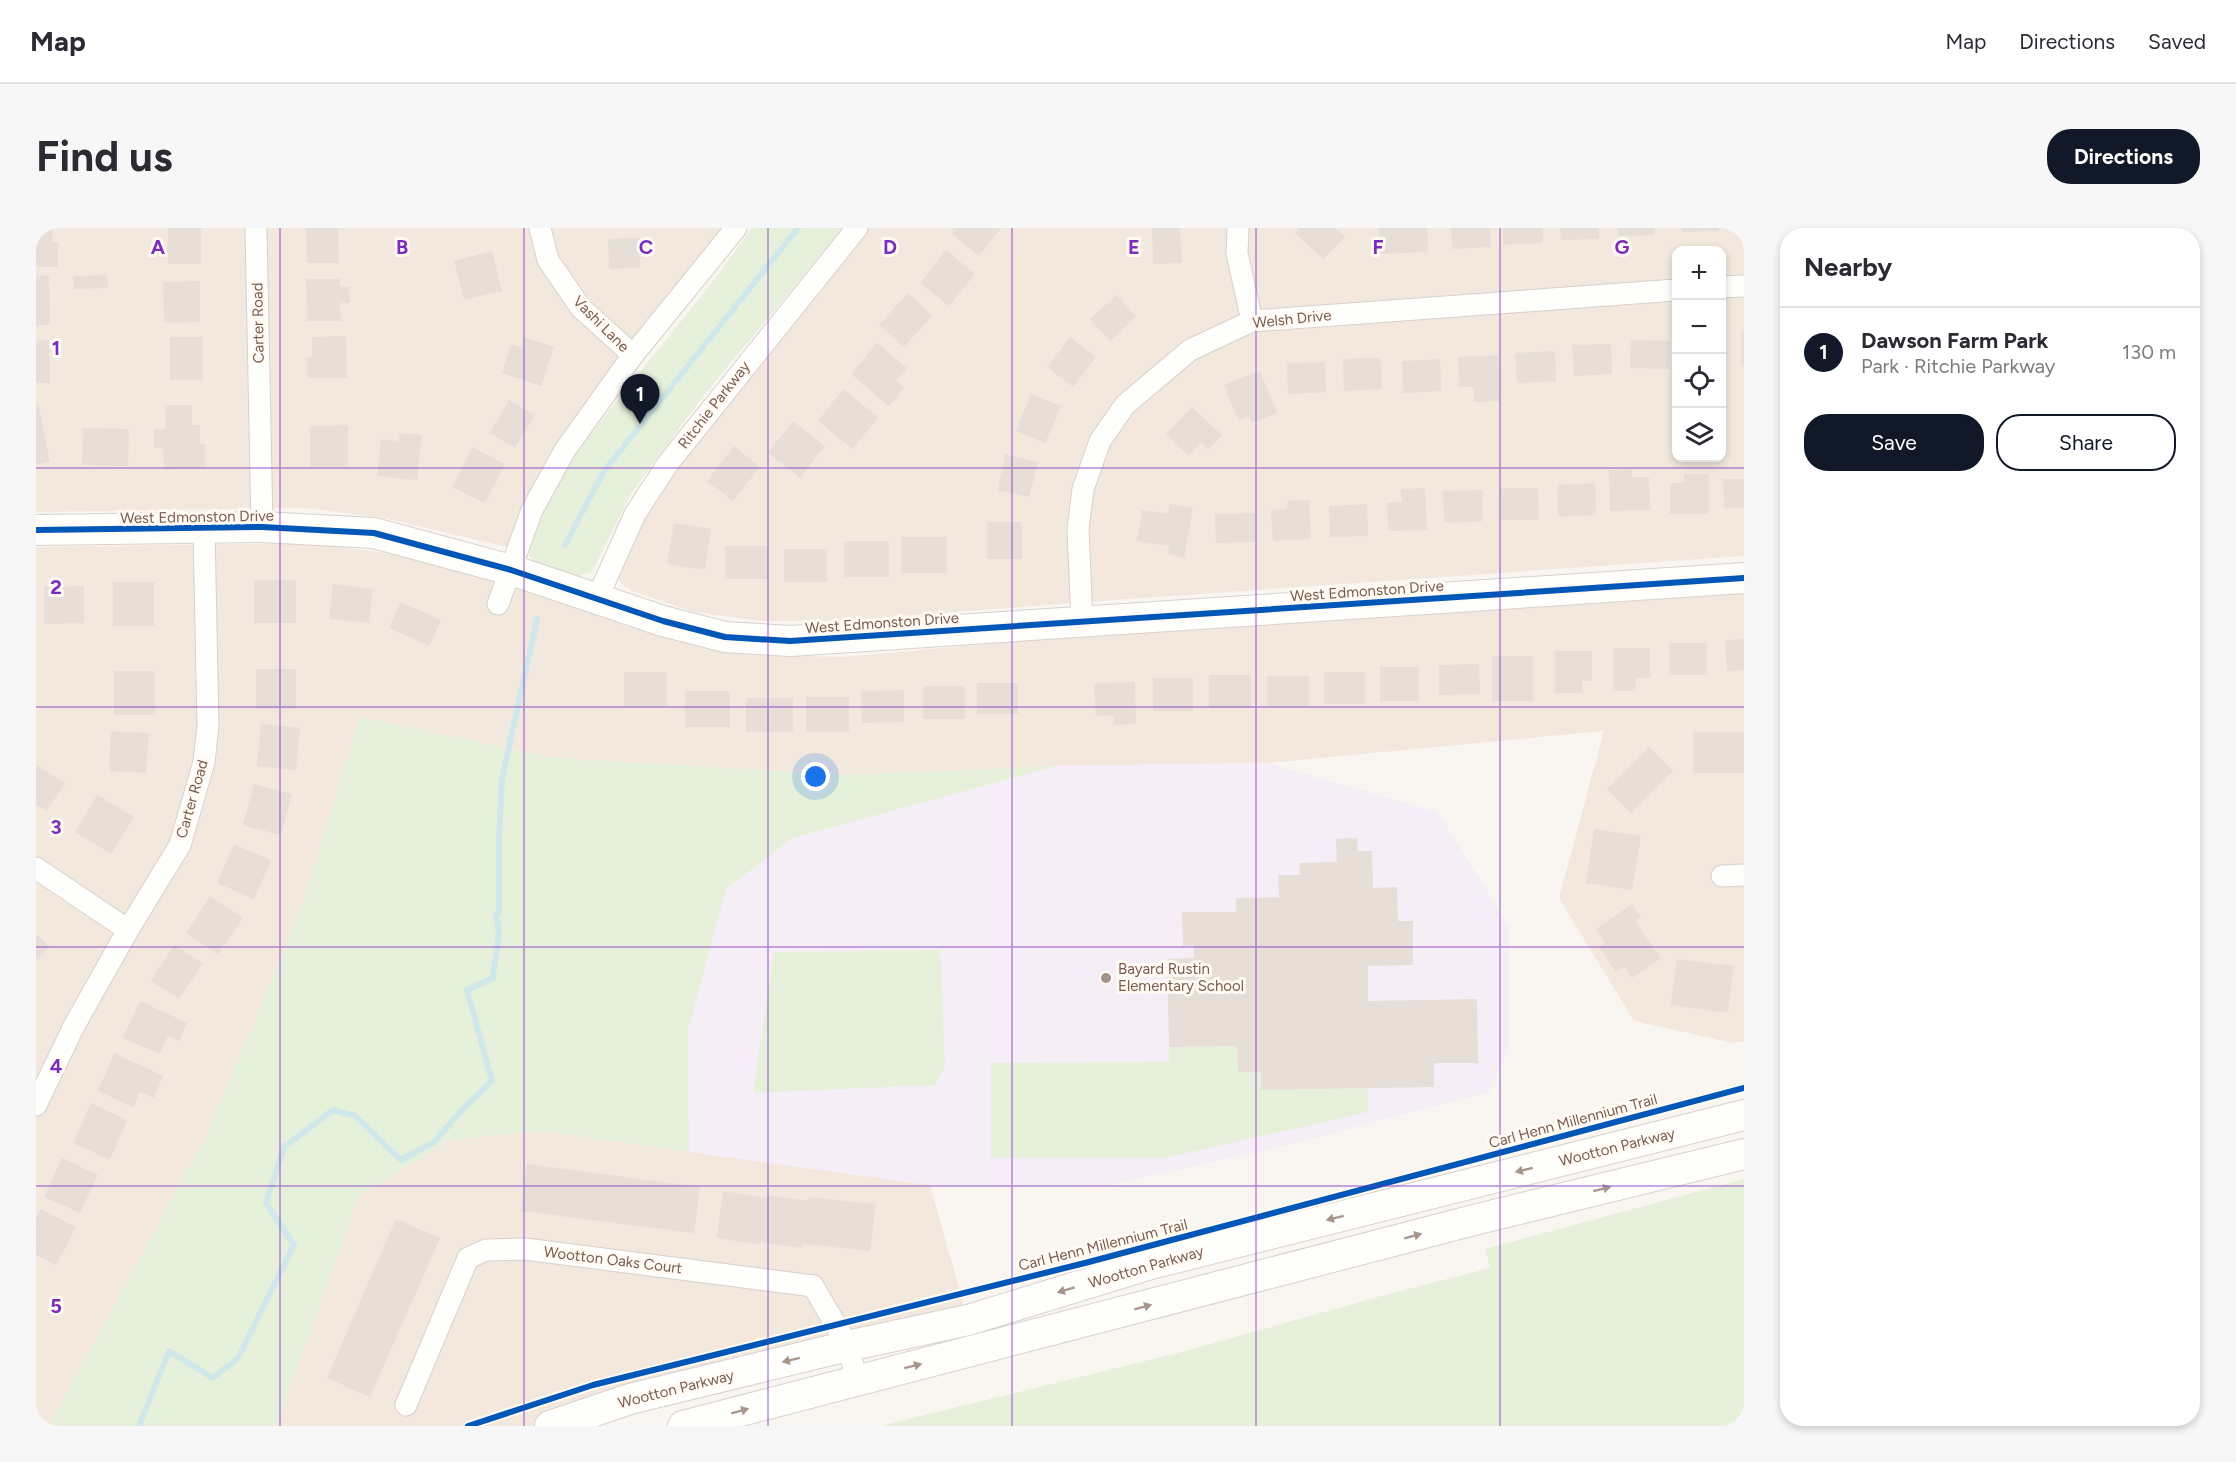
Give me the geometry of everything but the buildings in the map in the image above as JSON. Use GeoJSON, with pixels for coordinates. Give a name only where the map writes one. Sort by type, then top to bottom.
{"type":"FeatureCollection","features":[{"type":"Feature","properties":{"kind":"main road","name":"West Edmonston Drive"},"geometry":{"type":"LineString","coordinates":[[36,530],[262,527],[374,533],[511,570],[663,621],[725,637],[790,641],[1744,578]]}},
{"type":"Feature","properties":{"kind":"main road","name":"Wootton Parkway"},"geometry":{"type":"LineString","coordinates":[[550,1426],[630,1399],[848,1346],[968,1320],[1151,1264],[1744,1115]]}},
{"type":"Feature","properties":{"kind":"main road"},"geometry":{"type":"LineString","coordinates":[[683,1426],[1474,1220],[1744,1154]]}},
{"type":"Feature","properties":{"kind":"street","name":"Carter Road"},"geometry":{"type":"LineString","coordinates":[[256,228],[262,527]]}},
{"type":"Feature","properties":{"kind":"street","name":"Vashi Lane"},"geometry":{"type":"LineString","coordinates":[[540,228],[548,260],[581,308],[633,355]]}},
{"type":"Feature","properties":{"kind":"street"},"geometry":{"type":"LineString","coordinates":[[498,604],[531,510],[565,450],[633,355],[736,228]]}},
{"type":"Feature","properties":{"kind":"street","name":"Ritchie Parkway"},"geometry":{"type":"LineString","coordinates":[[597,599],[635,514],[669,462],[856,228]]}},
{"type":"Feature","properties":{"kind":"street"},"geometry":{"type":"LineString","coordinates":[[1238,228],[1237,253],[1252,321]]}},
{"type":"Feature","properties":{"kind":"street"},"geometry":{"type":"LineString","coordinates":[[1726,287],[1744,286]]}},
{"type":"Feature","properties":{"kind":"street","name":"Welsh Drive"},"geometry":{"type":"LineString","coordinates":[[1082,622],[1078,529],[1083,489],[1100,441],[1125,405],[1190,350],[1252,321],[1672,290]]}},
{"type":"Feature","properties":{"kind":"street","name":"Carter Road"},"geometry":{"type":"LineString","coordinates":[[36,1105],[74,1026],[128,930],[180,846],[204,762],[208,726],[204,528]]}},
{"type":"Feature","properties":{"kind":"street"},"geometry":{"type":"LineString","coordinates":[[36,868],[128,930]]}},
{"type":"Feature","properties":{"kind":"street"},"geometry":{"type":"LineString","coordinates":[[1722,876],[1744,875]]}},
{"type":"Feature","properties":{"kind":"street","name":"Wootton Oaks Court"},"geometry":{"type":"LineString","coordinates":[[406,1405],[468,1258],[486,1250],[525,1249],[813,1286],[848,1346],[857,1381]]}},
{"type":"Feature","properties":{"kind":"shaded area"},"geometry":{"type":"Polygon","coordinates":[[[36,228],[728,228],[532,495],[507,547],[380,517],[304,508],[36,512],[36,228]]]}},
{"type":"Feature","properties":{"kind":"shaded area"},"geometry":{"type":"Polygon","coordinates":[[[865,228],[1744,228],[1744,556],[840,621],[761,621],[694,612],[632,591],[622,584],[616,574],[639,517],[865,228]]]}},
{"type":"Feature","properties":{"kind":"shaded area"},"geometry":{"type":"Polygon","coordinates":[[[310,543],[393,554],[556,598],[626,626],[746,655],[844,657],[1030,640],[1744,591],[1744,1041],[1733,1043],[1634,1021],[1559,898],[1604,731],[1267,763],[1056,766],[850,775],[554,758],[360,717],[301,909],[208,1132],[49,1426],[36,1426],[36,547],[310,543]]]}},
{"type":"Feature","properties":{"kind":"shaded area","name":"Bayard Rustin Elementary School"},"geometry":{"type":"Polygon","coordinates":[[[1267,763],[1438,812],[1509,926],[1509,1049],[1489,1092],[1288,1145],[1107,1186],[930,1185],[689,1152],[688,1030],[726,889],[793,838],[1056,766],[1267,763]]]}},
{"type":"Feature","properties":{"kind":"shaded area"},"geometry":{"type":"Polygon","coordinates":[[[543,1131],[930,1185],[968,1320],[550,1426],[276,1426],[359,1196],[451,1139],[543,1131]]]}},
{"type":"Feature","properties":{"kind":"green space"},"geometry":{"type":"Polygon","coordinates":[[[752,228],[843,228],[703,396],[632,492],[592,572],[572,577],[533,561],[528,552],[529,539],[576,452],[711,284],[752,228]]]}},
{"type":"Feature","properties":{"kind":"green space"},"geometry":{"type":"Polygon","coordinates":[[[360,717],[554,758],[850,775],[1056,766],[793,838],[726,889],[688,1030],[689,1152],[543,1131],[451,1139],[359,1196],[276,1426],[49,1426],[208,1132],[301,909],[360,717]]]}},
{"type":"Feature","properties":{"kind":"green space"},"geometry":{"type":"Polygon","coordinates":[[[940,950],[945,1068],[935,1085],[753,1093],[774,952],[940,950]]]}},
{"type":"Feature","properties":{"kind":"green space"},"geometry":{"type":"Polygon","coordinates":[[[1237,1046],[1238,1072],[1261,1072],[1261,1090],[1368,1088],[1368,1112],[1165,1158],[991,1158],[991,1063],[1169,1062],[1169,1047],[1237,1046]]]}},
{"type":"Feature","properties":{"kind":"green space"},"geometry":{"type":"Polygon","coordinates":[[[1744,1179],[1744,1426],[880,1426],[1182,1352],[1490,1268],[1485,1249],[1744,1179]]]}},
{"type":"Feature","properties":{"kind":"waterway"},"geometry":{"type":"LineString","coordinates":[[565,545],[604,471],[798,228]]}},
{"type":"Feature","properties":{"kind":"waterway"},"geometry":{"type":"LineString","coordinates":[[139,1426],[169,1351],[213,1378],[238,1358],[294,1245],[266,1203],[284,1147],[333,1110],[355,1116],[401,1160],[434,1142],[492,1081],[467,990],[493,978],[498,938],[495,915],[499,913],[502,779],[537,619]]}},
{"type":"Feature","properties":{"kind":"cycle path"},"geometry":{"type":"LineString","coordinates":[[36,530],[262,527],[374,533],[511,570],[663,621],[725,637],[790,641],[1744,578]]}},
{"type":"Feature","properties":{"kind":"cycle path","name":"Carl Henn Millennium Trail"},"geometry":{"type":"LineString","coordinates":[[468,1426],[593,1385],[1085,1263],[1744,1088]]}},
{"type":"Feature","properties":{"kind":"place","name":"Dawson Farm Park"},"geometry":{"type":"Point","coordinates":[640,424]}},
{"type":"Feature","properties":{"kind":"place","name":"Bayard Rustin Elementary School"},"geometry":{"type":"Point","coordinates":[1106,978]}}]}
